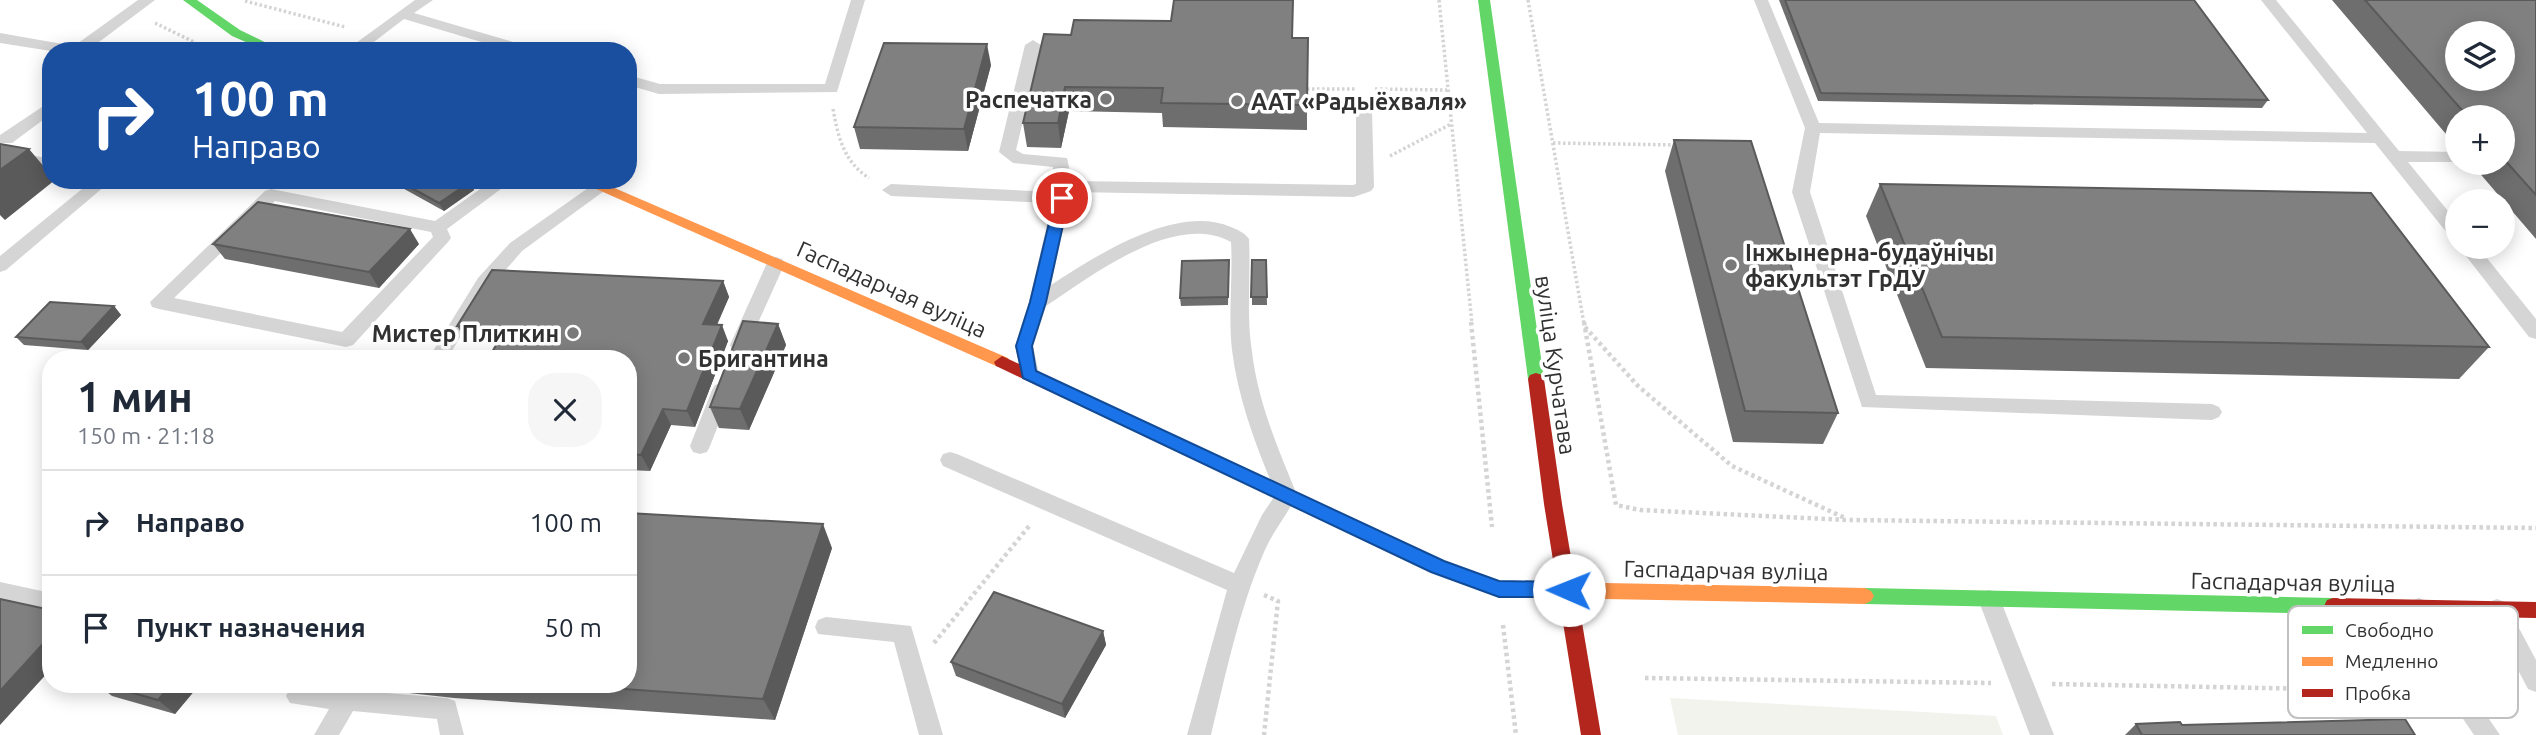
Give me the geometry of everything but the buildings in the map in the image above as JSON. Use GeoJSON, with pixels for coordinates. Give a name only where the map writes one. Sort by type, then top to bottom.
{"type":"FeatureCollection","features":[{"type":"Feature","properties":{"kind":"street"},"geometry":{"type":"LineString","coordinates":[[189,0],[236,33],[256,42]]}},
{"type":"Feature","properties":{"kind":"street","name":"вуліца Курчатава"},"geometry":{"type":"LineString","coordinates":[[1484,0],[1553,504],[1591,735]]}},
{"type":"Feature","properties":{"kind":"street","name":"Гаспадарчая вуліца"},"geometry":{"type":"LineString","coordinates":[[605,189],[1029,374],[1438,567],[1499,589],[2333,606]]}},
{"type":"Feature","properties":{"kind":"street","name":"Гаспадарчая вуліца"},"geometry":{"type":"LineString","coordinates":[[2518,610],[2536,610]]}},
{"type":"Feature","properties":{"kind":"lane"},"geometry":{"type":"LineString","coordinates":[[89,42],[148,0]]}},
{"type":"Feature","properties":{"kind":"lane"},"geometry":{"type":"LineString","coordinates":[[364,42],[426,0]]}},
{"type":"Feature","properties":{"kind":"lane"},"geometry":{"type":"LineString","coordinates":[[637,83],[659,89],[831,89],[858,0]]}},
{"type":"Feature","properties":{"kind":"lane"},"geometry":{"type":"LineString","coordinates":[[1761,0],[1813,128],[1801,192],[1869,402],[2212,412]]}},
{"type":"Feature","properties":{"kind":"lane"},"geometry":{"type":"LineString","coordinates":[[2268,0],[2445,219]]}},
{"type":"Feature","properties":{"kind":"lane"},"geometry":{"type":"LineString","coordinates":[[402,14],[498,42]]}},
{"type":"Feature","properties":{"kind":"lane"},"geometry":{"type":"LineString","coordinates":[[0,38],[42,44]]}},
{"type":"Feature","properties":{"kind":"lane"},"geometry":{"type":"LineString","coordinates":[[1029,374],[1024,346],[1038,302],[1063,192],[1061,162],[1020,159],[1007,152],[1033,45]]}},
{"type":"Feature","properties":{"kind":"lane"},"geometry":{"type":"LineString","coordinates":[[891,191],[1354,191],[1365,187],[1363,111]]}},
{"type":"Feature","properties":{"kind":"lane"},"geometry":{"type":"LineString","coordinates":[[42,114],[3,146],[42,161]]}},
{"type":"Feature","properties":{"kind":"lane"},"geometry":{"type":"LineString","coordinates":[[1813,128],[2380,138]]}},
{"type":"Feature","properties":{"kind":"lane"},"geometry":{"type":"LineString","coordinates":[[2395,156],[2445,157]]}},
{"type":"Feature","properties":{"kind":"lane"},"geometry":{"type":"LineString","coordinates":[[0,266],[8,252],[92,189]]}},
{"type":"Feature","properties":{"kind":"lane"},"geometry":{"type":"LineString","coordinates":[[438,226],[442,238],[346,341],[159,302],[271,195],[438,226],[492,189]]}},
{"type":"Feature","properties":{"kind":"lane"},"geometry":{"type":"LineString","coordinates":[[443,350],[484,283],[516,247],[584,189]]}},
{"type":"Feature","properties":{"kind":"lane"},"geometry":{"type":"LineString","coordinates":[[1038,302],[1135,245],[1181,228],[1217,228],[1240,239],[1240,331],[1255,418],[1287,495],[1275,511],[1240,586],[1199,735]]}},
{"type":"Feature","properties":{"kind":"lane"},"geometry":{"type":"LineString","coordinates":[[2478,259],[2534,328]]}},
{"type":"Feature","properties":{"kind":"lane"},"geometry":{"type":"LineString","coordinates":[[700,446],[731,365],[776,263]]}},
{"type":"Feature","properties":{"kind":"lane"},"geometry":{"type":"LineString","coordinates":[[950,460],[1240,586]]}},
{"type":"Feature","properties":{"kind":"lane"},"geometry":{"type":"LineString","coordinates":[[0,591],[42,600]]}},
{"type":"Feature","properties":{"kind":"lane"},"geometry":{"type":"LineString","coordinates":[[1989,598],[2042,735]]}},
{"type":"Feature","properties":{"kind":"lane"},"geometry":{"type":"LineString","coordinates":[[826,627],[903,633],[932,735]]}},
{"type":"Feature","properties":{"kind":"lane"},"geometry":{"type":"LineString","coordinates":[[2518,648],[2536,682]]}},
{"type":"Feature","properties":{"kind":"lane"},"geometry":{"type":"LineString","coordinates":[[300,693],[298,696],[447,709],[453,735]]}},
{"type":"Feature","properties":{"kind":"lane"},"geometry":{"type":"LineString","coordinates":[[326,735],[347,700]]}},
{"type":"Feature","properties":{"kind":"lane"},"geometry":{"type":"LineString","coordinates":[[2476,718],[2488,735]]}},
{"type":"Feature","properties":{"kind":"path"},"geometry":{"type":"LineString","coordinates":[[245,0],[373,35]]}},
{"type":"Feature","properties":{"kind":"path"},"geometry":{"type":"LineString","coordinates":[[1439,0],[1492,527]]}},
{"type":"Feature","properties":{"kind":"path"},"geometry":{"type":"LineString","coordinates":[[1528,0],[1616,505],[1640,510],[1847,520],[2536,528]]}},
{"type":"Feature","properties":{"kind":"path"},"geometry":{"type":"LineString","coordinates":[[133,11],[169,32],[193,42]]}},
{"type":"Feature","properties":{"kind":"path"},"geometry":{"type":"LineString","coordinates":[[831,89],[837,136],[855,171],[891,191]]}},
{"type":"Feature","properties":{"kind":"path"},"geometry":{"type":"LineString","coordinates":[[1365,170],[1451,124]]}},
{"type":"Feature","properties":{"kind":"path"},"geometry":{"type":"LineString","coordinates":[[1553,143],[1682,145]]}},
{"type":"Feature","properties":{"kind":"path"},"geometry":{"type":"LineString","coordinates":[[1584,326],[1638,386],[1732,466],[1847,520]]}},
{"type":"Feature","properties":{"kind":"path"},"geometry":{"type":"LineString","coordinates":[[913,668],[1048,502]]}},
{"type":"Feature","properties":{"kind":"path"},"geometry":{"type":"LineString","coordinates":[[1240,586],[1278,601],[1264,735]]}},
{"type":"Feature","properties":{"kind":"path"},"geometry":{"type":"LineString","coordinates":[[1504,629],[1516,735]]}},
{"type":"Feature","properties":{"kind":"path"},"geometry":{"type":"LineString","coordinates":[[1645,678],[2288,688]]}},
{"type":"Feature","properties":{"kind":"shaded area"},"geometry":{"type":"Polygon","coordinates":[[[1670,698],[1996,716],[2003,735],[1678,735],[1670,698]]]}},
{"type":"Feature","properties":{"kind":"traffic: fast"},"geometry":{"type":"LineString","coordinates":[[189,0],[236,33],[256,42]]}},
{"type":"Feature","properties":{"kind":"traffic: fast"},"geometry":{"type":"LineString","coordinates":[[1484,0],[1536,379]]}},
{"type":"Feature","properties":{"kind":"traffic: fast"},"geometry":{"type":"LineString","coordinates":[[1865,596],[2333,606]]}},
{"type":"Feature","properties":{"kind":"traffic: slow"},"geometry":{"type":"LineString","coordinates":[[604,189],[1002,362]]}},
{"type":"Feature","properties":{"kind":"traffic: slow"},"geometry":{"type":"LineString","coordinates":[[1362,531],[1438,567],[1499,589],[1865,596]]}},
{"type":"Feature","properties":{"kind":"traffic: jam"},"geometry":{"type":"LineString","coordinates":[[1002,362],[1362,531]]}},
{"type":"Feature","properties":{"kind":"traffic: jam"},"geometry":{"type":"LineString","coordinates":[[1536,379],[1553,504],[1591,735]]}},
{"type":"Feature","properties":{"kind":"traffic: jam"},"geometry":{"type":"LineString","coordinates":[[2518,610],[2536,610]]}},
{"type":"Feature","properties":{"kind":"place","name":"Распечатка"},"geometry":{"type":"Point","coordinates":[1106,99]}},
{"type":"Feature","properties":{"kind":"place","name":"ААТ «Радыёхваля»"},"geometry":{"type":"Point","coordinates":[1237,101]}},
{"type":"Feature","properties":{"kind":"place","name":"Інжынерна-будаўнічы факультэт ГрДУ"},"geometry":{"type":"Point","coordinates":[1731,265]}},
{"type":"Feature","properties":{"kind":"place","name":"Мистер Плиткин"},"geometry":{"type":"Point","coordinates":[573,333]}},
{"type":"Feature","properties":{"kind":"place","name":"Бригантина"},"geometry":{"type":"Point","coordinates":[684,358]}},
{"type":"Feature","properties":{"kind":"route"},"geometry":{"type":"LineString","coordinates":[[1062,198],[1038,302],[1024,346],[1029,374],[1438,567],[1499,589],[1569,590]]}}]}
